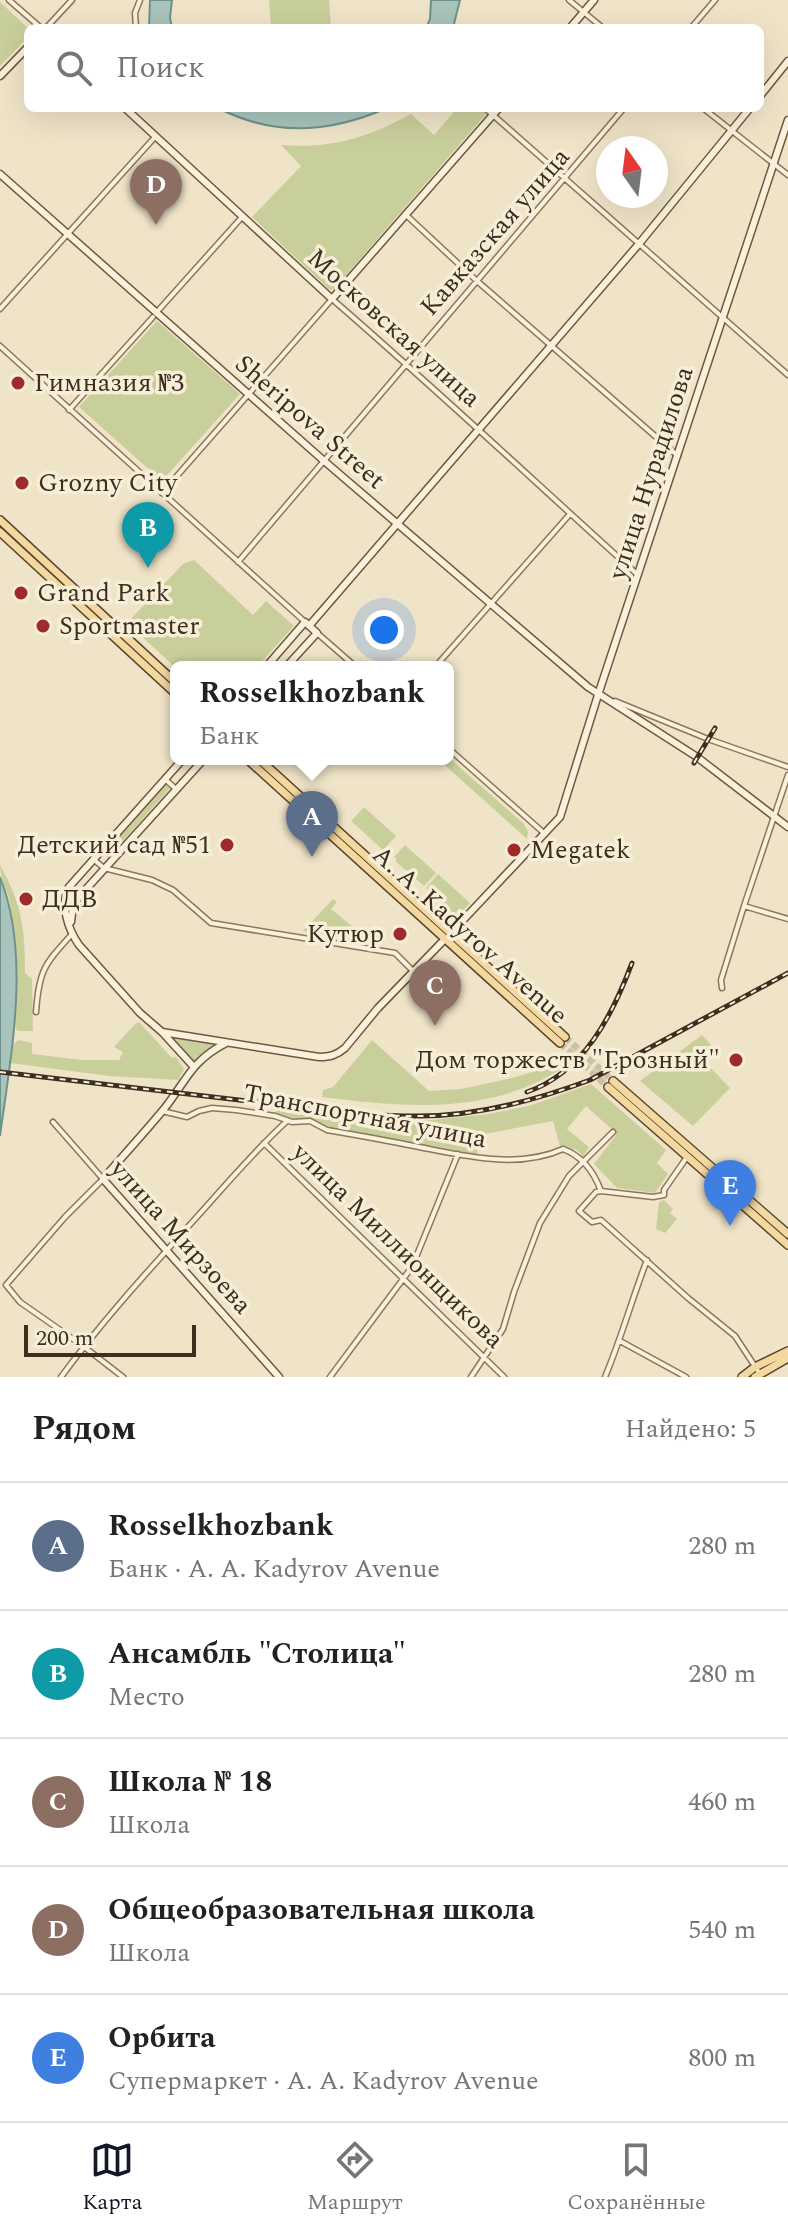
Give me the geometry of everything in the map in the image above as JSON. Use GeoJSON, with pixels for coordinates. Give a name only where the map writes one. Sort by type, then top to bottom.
{"type":"FeatureCollection","features":[{"type":"Feature","properties":{"kind":"main road"},"geometry":{"type":"LineString","coordinates":[[0,520],[170,677]]}},
{"type":"Feature","properties":{"kind":"main road"},"geometry":{"type":"LineString","coordinates":[[0,532],[170,688]]}},
{"type":"Feature","properties":{"kind":"main road","name":"A. A. Kadyrov Avenue"},"geometry":{"type":"LineString","coordinates":[[254,765],[562,1040]]}},
{"type":"Feature","properties":{"kind":"main road","name":"A. A. Kadyrov Avenue"},"geometry":{"type":"LineString","coordinates":[[265,765],[447,937]]}},
{"type":"Feature","properties":{"kind":"main road"},"geometry":{"type":"LineString","coordinates":[[788,1234],[611,1084],[687,1157],[788,1245]]}},
{"type":"Feature","properties":{"kind":"main road"},"geometry":{"type":"LineString","coordinates":[[757,1373],[788,1351]]}},
{"type":"Feature","properties":{"kind":"main road"},"geometry":{"type":"LineString","coordinates":[[742,1377],[788,1358]]}},
{"type":"Feature","properties":{"kind":"street"},"geometry":{"type":"LineString","coordinates":[[9,0],[38,24]]}},
{"type":"Feature","properties":{"kind":"street"},"geometry":{"type":"LineString","coordinates":[[47,24],[72,0]]}},
{"type":"Feature","properties":{"kind":"street"},"geometry":{"type":"LineString","coordinates":[[136,24],[135,13],[140,0]]}},
{"type":"Feature","properties":{"kind":"street"},"geometry":{"type":"LineString","coordinates":[[569,0],[598,24]]}},
{"type":"Feature","properties":{"kind":"street"},"geometry":{"type":"LineString","coordinates":[[574,24],[594,0]]}},
{"type":"Feature","properties":{"kind":"street"},"geometry":{"type":"LineString","coordinates":[[694,24],[715,0]]}},
{"type":"Feature","properties":{"kind":"street"},"geometry":{"type":"LineString","coordinates":[[0,76],[24,51]]}},
{"type":"Feature","properties":{"kind":"street"},"geometry":{"type":"LineString","coordinates":[[764,91],[788,61]]}},
{"type":"Feature","properties":{"kind":"street","name":"Московская улица"},"geometry":{"type":"LineString","coordinates":[[129,112],[638,575]]}},
{"type":"Feature","properties":{"kind":"street"},"geometry":{"type":"LineString","coordinates":[[490,112],[788,375]]}},
{"type":"Feature","properties":{"kind":"street"},"geometry":{"type":"LineString","coordinates":[[162,493],[496,112]]}},
{"type":"Feature","properties":{"kind":"street","name":"Кавказская улица"},"geometry":{"type":"LineString","coordinates":[[238,562],[621,112]]}},
{"type":"Feature","properties":{"kind":"street"},"geometry":{"type":"LineString","coordinates":[[708,112],[788,175]]}},
{"type":"Feature","properties":{"kind":"street"},"geometry":{"type":"LineString","coordinates":[[272,661],[398,523],[638,245],[747,112]]}},
{"type":"Feature","properties":{"kind":"street","name":"улица Нурадилова"},"geometry":{"type":"LineString","coordinates":[[226,1043],[330,1057],[340,1053],[413,971],[560,817],[788,120]]}},
{"type":"Feature","properties":{"kind":"street"},"geometry":{"type":"LineString","coordinates":[[0,309],[155,137]]}},
{"type":"Feature","properties":{"kind":"street","name":"Sheripova Street"},"geometry":{"type":"LineString","coordinates":[[0,174],[154,315],[598,695],[697,757],[788,827]]}},
{"type":"Feature","properties":{"kind":"street"},"geometry":{"type":"LineString","coordinates":[[405,214],[678,456]]}},
{"type":"Feature","properties":{"kind":"street"},"geometry":{"type":"LineString","coordinates":[[69,410],[242,217]]}},
{"type":"Feature","properties":{"kind":"street"},"geometry":{"type":"LineString","coordinates":[[0,346],[349,661]]}},
{"type":"Feature","properties":{"kind":"street"},"geometry":{"type":"LineString","coordinates":[[440,661],[570,514]]}},
{"type":"Feature","properties":{"kind":"street"},"geometry":{"type":"LineString","coordinates":[[291,661],[317,633]]}},
{"type":"Feature","properties":{"kind":"street"},"geometry":{"type":"LineString","coordinates":[[598,695],[788,767]]}},
{"type":"Feature","properties":{"kind":"street"},"geometry":{"type":"LineString","coordinates":[[454,753],[545,834]]}},
{"type":"Feature","properties":{"kind":"street"},"geometry":{"type":"LineString","coordinates":[[178,765],[69,887],[66,912],[79,945],[193,1066]]}},
{"type":"Feature","properties":{"kind":"street"},"geometry":{"type":"LineString","coordinates":[[36,1012],[39,980],[49,960],[72,933],[70,914],[78,898],[199,765]]}},
{"type":"Feature","properties":{"kind":"street"},"geometry":{"type":"LineString","coordinates":[[722,988],[721,980],[788,775]]}},
{"type":"Feature","properties":{"kind":"street"},"geometry":{"type":"LineString","coordinates":[[165,779],[177,790]]}},
{"type":"Feature","properties":{"kind":"street"},"geometry":{"type":"LineString","coordinates":[[93,859],[104,868],[152,880],[173,890],[211,923],[395,953],[413,971]]}},
{"type":"Feature","properties":{"kind":"street"},"geometry":{"type":"LineString","coordinates":[[69,887],[78,898]]}},
{"type":"Feature","properties":{"kind":"street"},"geometry":{"type":"LineString","coordinates":[[744,906],[788,919]]}},
{"type":"Feature","properties":{"kind":"street"},"geometry":{"type":"LineString","coordinates":[[162,1032],[226,1043]]}},
{"type":"Feature","properties":{"kind":"street"},"geometry":{"type":"LineString","coordinates":[[123,1377],[20,1302],[6,1285],[162,1111],[193,1066],[210,1051],[226,1043]]}},
{"type":"Feature","properties":{"kind":"street","name":"Транспортная улица"},"geometry":{"type":"LineString","coordinates":[[162,1111],[187,1117],[212,1108],[275,1116],[287,1121],[310,1121],[327,1130],[482,1158],[548,1156],[563,1149],[574,1153],[583,1164]]}},
{"type":"Feature","properties":{"kind":"street"},"geometry":{"type":"LineString","coordinates":[[61,1377],[83,1346],[166,1251],[287,1121]]}},
{"type":"Feature","properties":{"kind":"street","name":"улица Мирзоева"},"geometry":{"type":"LineString","coordinates":[[53,1122],[279,1377]]}},
{"type":"Feature","properties":{"kind":"street"},"geometry":{"type":"LineString","coordinates":[[471,1377],[503,1329],[540,1223],[569,1176],[613,1132]]}},
{"type":"Feature","properties":{"kind":"street","name":"улица Миллионщикова"},"geometry":{"type":"LineString","coordinates":[[264,1143],[504,1377]]}},
{"type":"Feature","properties":{"kind":"street"},"geometry":{"type":"LineString","coordinates":[[330,1377],[412,1267],[458,1154]]}},
{"type":"Feature","properties":{"kind":"street"},"geometry":{"type":"LineString","coordinates":[[687,1157],[664,1190],[664,1195],[653,1197],[601,1191],[596,1192],[579,1211],[592,1222],[601,1220],[735,1336],[757,1373]]}},
{"type":"Feature","properties":{"kind":"street"},"geometry":{"type":"LineString","coordinates":[[583,1164],[594,1171],[601,1191]]}},
{"type":"Feature","properties":{"kind":"street"},"geometry":{"type":"LineString","coordinates":[[605,1377],[647,1260]]}},
{"type":"Feature","properties":{"kind":"street"},"geometry":{"type":"LineString","coordinates":[[620,1341],[686,1377]]}},
{"type":"Feature","properties":{"kind":"green space"},"geometry":{"type":"Polygon","coordinates":[[[269,0],[329,0],[331,24],[271,24],[269,0]]]}},
{"type":"Feature","properties":{"kind":"green space"},"geometry":{"type":"Polygon","coordinates":[[[0,2],[24,24],[24,41],[0,66],[0,2]]]}},
{"type":"Feature","properties":{"kind":"green space"},"geometry":{"type":"Polygon","coordinates":[[[454,112],[486,114],[334,289],[330,290],[252,217],[301,166],[281,145],[316,145],[348,140],[379,130],[411,114],[434,135],[454,112]]]}},
{"type":"Feature","properties":{"kind":"green space"},"geometry":{"type":"Polygon","coordinates":[[[157,321],[240,394],[162,481],[79,407],[157,321]]]}},
{"type":"Feature","properties":{"kind":"green space"},"geometry":{"type":"Polygon","coordinates":[[[194,560],[253,615],[266,601],[294,626],[262,661],[170,662],[127,623],[183,564],[194,560]]]}},
{"type":"Feature","properties":{"kind":"green space"},"geometry":{"type":"Polygon","coordinates":[[[454,762],[524,824],[527,839],[445,765],[454,765],[454,762]]]}},
{"type":"Feature","properties":{"kind":"green space"},"geometry":{"type":"Polygon","coordinates":[[[165,784],[170,788],[108,858],[103,854],[165,784]]]}},
{"type":"Feature","properties":{"kind":"green space"},"geometry":{"type":"Polygon","coordinates":[[[364,807],[396,836],[383,850],[351,821],[364,807]]]}},
{"type":"Feature","properties":{"kind":"green space"},"geometry":{"type":"Polygon","coordinates":[[[405,845],[436,873],[424,886],[395,861],[397,859],[394,857],[405,845]]]}},
{"type":"Feature","properties":{"kind":"green space"},"geometry":{"type":"Polygon","coordinates":[[[0,865],[21,917],[25,973],[32,979],[33,1031],[17,1031],[15,1025],[13,923],[0,865]]]}},
{"type":"Feature","properties":{"kind":"green space"},"geometry":{"type":"Polygon","coordinates":[[[438,874],[470,903],[457,917],[426,888],[438,874]]]}},
{"type":"Feature","properties":{"kind":"green space"},"geometry":{"type":"Polygon","coordinates":[[[333,899],[337,902],[331,909],[358,931],[351,940],[303,931],[333,899]]]}},
{"type":"Feature","properties":{"kind":"green space"},"geometry":{"type":"Polygon","coordinates":[[[139,1022],[172,1058],[176,1057],[184,1069],[178,1080],[109,1076],[10,1063],[12,1046],[18,1040],[32,1043],[32,1054],[82,1060],[119,1060],[123,1052],[114,1047],[139,1022]]]}},
{"type":"Feature","properties":{"kind":"green space"},"geometry":{"type":"Polygon","coordinates":[[[162,1032],[226,1043],[193,1066],[162,1032]]]}},
{"type":"Feature","properties":{"kind":"green space"},"geometry":{"type":"Polygon","coordinates":[[[702,1035],[715,1049],[704,1061],[730,1088],[693,1126],[640,1081],[702,1035]]]}},
{"type":"Feature","properties":{"kind":"green space"},"geometry":{"type":"Polygon","coordinates":[[[372,1040],[429,1091],[461,1089],[562,1063],[566,1066],[538,1082],[509,1093],[448,1104],[386,1104],[322,1097],[323,1090],[333,1087],[372,1040]]]}},
{"type":"Feature","properties":{"kind":"green space"},"geometry":{"type":"Polygon","coordinates":[[[591,1084],[666,1150],[657,1163],[668,1174],[655,1193],[617,1188],[594,1164],[617,1134],[586,1106],[567,1129],[589,1147],[583,1157],[577,1150],[560,1146],[553,1121],[479,1135],[477,1155],[328,1127],[310,1118],[287,1118],[274,1113],[279,1110],[386,1123],[431,1120],[529,1106],[591,1084]]]}},
{"type":"Feature","properties":{"kind":"green space"},"geometry":{"type":"Polygon","coordinates":[[[664,1200],[677,1219],[665,1233],[656,1229],[659,1202],[664,1200]]]}},
{"type":"Feature","properties":{"kind":"water"},"geometry":{"type":"Polygon","coordinates":[[[150,0],[172,0],[171,24],[149,24],[150,0]]]}},
{"type":"Feature","properties":{"kind":"water"},"geometry":{"type":"Polygon","coordinates":[[[431,0],[460,0],[454,24],[428,24],[431,0]]]}},
{"type":"Feature","properties":{"kind":"water"},"geometry":{"type":"Polygon","coordinates":[[[227,112],[376,112],[344,123],[302,128],[260,124],[227,112]]]}},
{"type":"Feature","properties":{"kind":"water"},"geometry":{"type":"Polygon","coordinates":[[[0,877],[15,939],[17,972],[13,1039],[0,1136],[0,877]]]}},
{"type":"Feature","properties":{"kind":"tunnel"},"geometry":{"type":"LineString","coordinates":[[565,1037],[613,1081]]}},
{"type":"Feature","properties":{"kind":"tunnel"},"geometry":{"type":"LineString","coordinates":[[560,1043],[608,1087]]}},
{"type":"Feature","properties":{"kind":"railway"},"geometry":{"type":"LineString","coordinates":[[694,763],[715,728]]}},
{"type":"Feature","properties":{"kind":"railway"},"geometry":{"type":"LineString","coordinates":[[527,1092],[565,1071],[580,1056],[605,1022],[632,963]]}},
{"type":"Feature","properties":{"kind":"railway"},"geometry":{"type":"LineString","coordinates":[[0,1072],[358,1114],[459,1114],[526,1101],[590,1080],[788,973]]}},
{"type":"Feature","properties":{"kind":"place","name":"Общеобразовательная школа"},"geometry":{"type":"Point","coordinates":[156,225]}},
{"type":"Feature","properties":{"kind":"place","name":"Гимназия №3"},"geometry":{"type":"Point","coordinates":[18,383]}},
{"type":"Feature","properties":{"kind":"place","name":"Grozny City"},"geometry":{"type":"Point","coordinates":[22,483]}},
{"type":"Feature","properties":{"kind":"place","name":"Ансамбль \"Столица\""},"geometry":{"type":"Point","coordinates":[148,568]}},
{"type":"Feature","properties":{"kind":"place","name":"Grand Park"},"geometry":{"type":"Point","coordinates":[21,593]}},
{"type":"Feature","properties":{"kind":"place","name":"Sportmaster"},"geometry":{"type":"Point","coordinates":[43,626]}},
{"type":"Feature","properties":{"kind":"place","name":"Детский сад №51"},"geometry":{"type":"Point","coordinates":[227,845]}},
{"type":"Feature","properties":{"kind":"place","name":"Megatek"},"geometry":{"type":"Point","coordinates":[514,850]}},
{"type":"Feature","properties":{"kind":"place","name":"Rosselkhozbank"},"geometry":{"type":"Point","coordinates":[312,857]}},
{"type":"Feature","properties":{"kind":"place","name":"ДДВ"},"geometry":{"type":"Point","coordinates":[26,899]}},
{"type":"Feature","properties":{"kind":"place","name":"Кутюр"},"geometry":{"type":"Point","coordinates":[400,934]}},
{"type":"Feature","properties":{"kind":"place","name":"Школа № 18"},"geometry":{"type":"Point","coordinates":[435,1026]}},
{"type":"Feature","properties":{"kind":"place","name":"Дом торжеств \"Грозный\""},"geometry":{"type":"Point","coordinates":[736,1060]}},
{"type":"Feature","properties":{"kind":"place","name":"Орбита"},"geometry":{"type":"Point","coordinates":[730,1226]}}]}
